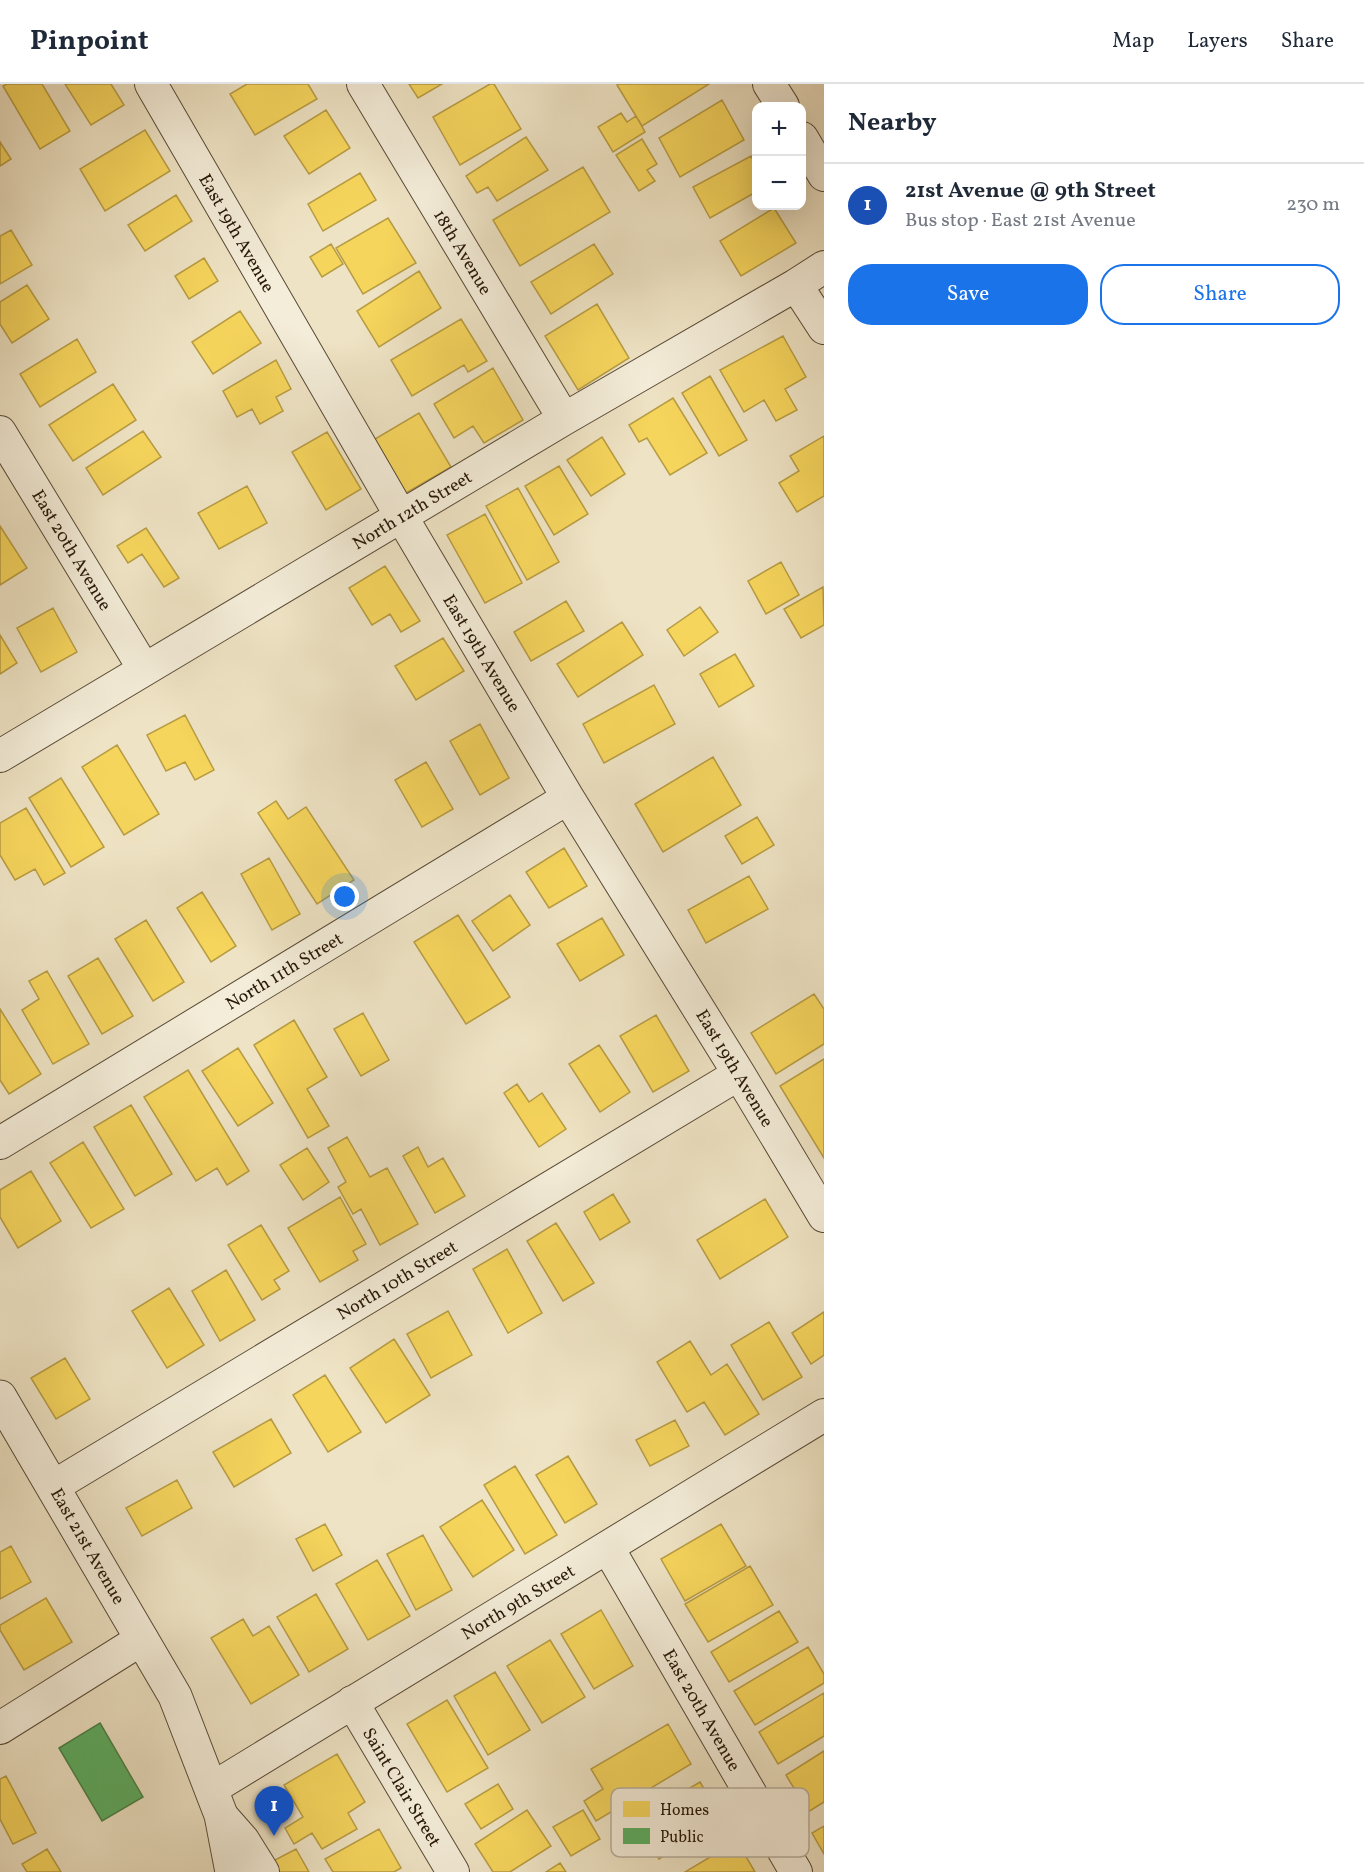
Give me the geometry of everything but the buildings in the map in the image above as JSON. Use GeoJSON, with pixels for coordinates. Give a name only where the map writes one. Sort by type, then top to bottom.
{"type":"FeatureCollection","features":[{"type":"Feature","properties":{"kind":"street","name":"East 19th Avenue"},"geometry":{"type":"LineString","coordinates":[[151,84],[401,517],[568,798],[740,1074],[824,1216]]}},
{"type":"Feature","properties":{"kind":"street","name":"18th Avenue"},"geometry":{"type":"LineString","coordinates":[[363,84],[564,419]]}},
{"type":"Feature","properties":{"kind":"street"},"geometry":{"type":"LineString","coordinates":[[769,84],[780,102]]}},
{"type":"Feature","properties":{"kind":"street"},"geometry":{"type":"LineString","coordinates":[[806,146],[824,175]]}},
{"type":"Feature","properties":{"kind":"street","name":"North 12th Street"},"geometry":{"type":"LineString","coordinates":[[0,756],[564,419],[824,267]]}},
{"type":"Feature","properties":{"kind":"street"},"geometry":{"type":"LineString","coordinates":[[796,285],[824,327]]}},
{"type":"Feature","properties":{"kind":"street","name":"East 20th Avenue"},"geometry":{"type":"LineString","coordinates":[[0,432],[144,669]]}},
{"type":"Feature","properties":{"kind":"street","name":"North 11th Street"},"geometry":{"type":"LineString","coordinates":[[0,1143],[568,798]]}},
{"type":"Feature","properties":{"kind":"street","name":"North 10th Street"},"geometry":{"type":"LineString","coordinates":[[54,1486],[740,1074]]}},
{"type":"Feature","properties":{"kind":"street","name":"East 21st Avenue"},"geometry":{"type":"LineString","coordinates":[[0,1397],[175,1696],[216,1802],[232,1872]]}},
{"type":"Feature","properties":{"kind":"street","name":"North 9th Street"},"geometry":{"type":"LineString","coordinates":[[216,1802],[352,1702],[824,1415]]}},
{"type":"Feature","properties":{"kind":"street","name":"East 20th Avenue"},"geometry":{"type":"LineString","coordinates":[[608,1548],[747,1788]]}},
{"type":"Feature","properties":{"kind":"street"},"geometry":{"type":"LineString","coordinates":[[0,1728],[142,1639]]}},
{"type":"Feature","properties":{"kind":"street","name":"Saint Clair Street"},"geometry":{"type":"LineString","coordinates":[[352,1702],[453,1872]]}},
{"type":"Feature","properties":{"kind":"street"},"geometry":{"type":"LineString","coordinates":[[216,1802],[263,1872]]}},
{"type":"Feature","properties":{"kind":"street","name":"East 20th Avenue"},"geometry":{"type":"LineString","coordinates":[[787,1857],[796,1872]]}},
{"type":"Feature","properties":{"kind":"place","name":"21st Avenue @ 9th Street"},"geometry":{"type":"Point","coordinates":[274,1836]}}]}
